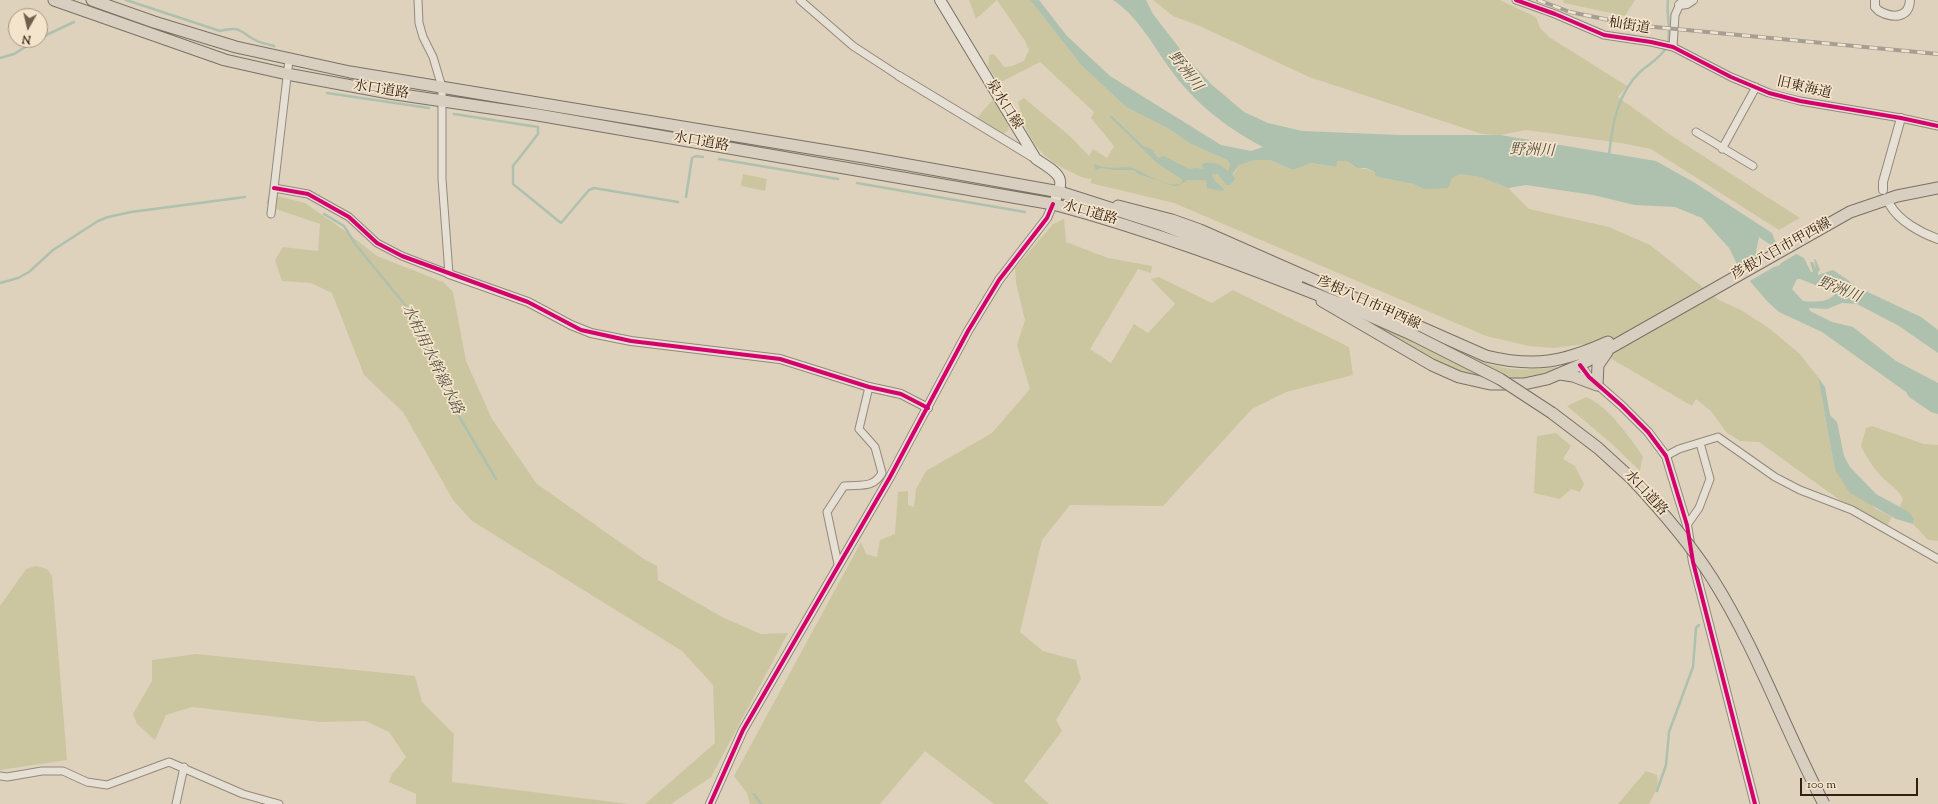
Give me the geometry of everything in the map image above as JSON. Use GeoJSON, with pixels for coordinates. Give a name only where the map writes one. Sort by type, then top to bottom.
{"type":"FeatureCollection","features":[{"type":"Feature","properties":{"kind":"main road","name":"水口道路"},"geometry":{"type":"LineString","coordinates":[[54,0],[225,60],[287,74],[538,114],[1054,204],[1116,222],[1209,253],[1343,304],[1413,335],[1500,379],[1552,413],[1598,448],[1632,479],[1686,541],[1712,578],[1743,634],[1824,804]]}},
{"type":"Feature","properties":{"kind":"main road","name":"水口道路"},"geometry":{"type":"LineString","coordinates":[[92,0],[154,22],[236,47],[289,60],[350,72],[879,160],[1060,192],[1103,204],[1238,254],[1336,298],[1343,304]]}},
{"type":"Feature","properties":{"kind":"main road","name":"泉水口線"},"geometry":{"type":"LineString","coordinates":[[940,0],[1036,159],[1058,173],[1062,181],[1060,192]]}},
{"type":"Feature","properties":{"kind":"main road","name":"彦根八日市甲西線"},"geometry":{"type":"LineString","coordinates":[[1284,282],[1288,286],[1317,298],[1346,313],[1432,365],[1459,377],[1490,384],[1524,384],[1559,374],[1580,365],[1834,221],[1882,200],[1916,191],[1938,188]]}},
{"type":"Feature","properties":{"kind":"main road"},"geometry":{"type":"LineString","coordinates":[[1054,204],[1060,192]]}},
{"type":"Feature","properties":{"kind":"main road","name":"彦根八日市甲西線"},"geometry":{"type":"LineString","coordinates":[[1103,204],[1119,206],[1172,220],[1200,230],[1486,356],[1520,363],[1550,362],[1596,355],[1616,339],[1634,334]]}},
{"type":"Feature","properties":{"kind":"main road"},"geometry":{"type":"LineString","coordinates":[[1559,374],[1569,375],[1597,385],[1596,355]]}},
{"type":"Feature","properties":{"kind":"main road"},"geometry":{"type":"LineString","coordinates":[[1550,362],[1580,365]]}},
{"type":"Feature","properties":{"kind":"street"},"geometry":{"type":"LineString","coordinates":[[418,0],[419,23],[423,37],[433,57],[442,87],[442,179],[449,274]]}},
{"type":"Feature","properties":{"kind":"street"},"geometry":{"type":"LineString","coordinates":[[800,0],[853,46],[899,76],[1036,159]]}},
{"type":"Feature","properties":{"kind":"street","name":"杣街道"},"geometry":{"type":"LineString","coordinates":[[1516,0],[1555,14],[1604,36],[1669,46]]}},
{"type":"Feature","properties":{"kind":"street"},"geometry":{"type":"LineString","coordinates":[[1669,46],[1675,15],[1681,3],[1687,4],[1694,0]]}},
{"type":"Feature","properties":{"kind":"street"},"geometry":{"type":"LineString","coordinates":[[1875,0],[1878,11],[1903,15],[1909,9],[1910,0]]}},
{"type":"Feature","properties":{"kind":"street","name":"旧東海道"},"geometry":{"type":"LineString","coordinates":[[1669,46],[1756,87],[1800,101],[1901,118],[1938,126]]}},
{"type":"Feature","properties":{"kind":"street"},"geometry":{"type":"LineString","coordinates":[[271,214],[289,60]]}},
{"type":"Feature","properties":{"kind":"street"},"geometry":{"type":"LineString","coordinates":[[1722,149],[1756,87]]}},
{"type":"Feature","properties":{"kind":"street"},"geometry":{"type":"LineString","coordinates":[[1883,190],[1883,182],[1901,118]]}},
{"type":"Feature","properties":{"kind":"street"},"geometry":{"type":"LineString","coordinates":[[1696,132],[1722,149],[1753,166]]}},
{"type":"Feature","properties":{"kind":"street"},"geometry":{"type":"LineString","coordinates":[[274,188],[308,194],[349,217],[378,243],[402,256],[528,302],[571,325],[592,333],[631,341],[780,359],[870,387],[901,394],[928,408]]}},
{"type":"Feature","properties":{"kind":"street"},"geometry":{"type":"LineString","coordinates":[[710,804],[743,730],[838,564],[886,475],[928,408],[956,352],[985,302],[1047,218],[1054,204]]}},
{"type":"Feature","properties":{"kind":"street"},"geometry":{"type":"LineString","coordinates":[[1890,205],[1897,214],[1914,227],[1938,239]]}},
{"type":"Feature","properties":{"kind":"street"},"geometry":{"type":"LineString","coordinates":[[1580,365],[1597,385],[1622,406],[1648,432],[1666,456],[1687,525],[1693,562],[1755,804]]}},
{"type":"Feature","properties":{"kind":"street"},"geometry":{"type":"LineString","coordinates":[[870,387],[860,428],[875,447],[886,475]]}},
{"type":"Feature","properties":{"kind":"street"},"geometry":{"type":"LineString","coordinates":[[1666,456],[1680,448],[1718,437],[1775,477],[1800,490],[1852,510],[1938,559]]}},
{"type":"Feature","properties":{"kind":"street"},"geometry":{"type":"LineString","coordinates":[[1687,525],[1698,508],[1710,479],[1700,443]]}},
{"type":"Feature","properties":{"kind":"street"},"geometry":{"type":"LineString","coordinates":[[838,564],[827,512],[844,486],[871,485],[886,475]]}},
{"type":"Feature","properties":{"kind":"street"},"geometry":{"type":"LineString","coordinates":[[0,776],[7,777],[42,771],[63,771],[88,782],[107,785],[169,762],[184,767],[243,794],[279,804]]}},
{"type":"Feature","properties":{"kind":"street"},"geometry":{"type":"LineString","coordinates":[[176,804],[184,767]]}},
{"type":"Feature","properties":{"kind":"shaded area"},"geometry":{"type":"Polygon","coordinates":[[[969,0],[997,0],[976,19],[969,0]]]}},
{"type":"Feature","properties":{"kind":"shaded area"},"geometry":{"type":"Polygon","coordinates":[[[997,0],[1030,0],[1082,66],[1126,107],[1169,129],[1189,143],[1227,160],[1230,165],[1230,171],[1233,175],[1240,164],[1255,160],[1270,160],[1293,170],[1311,163],[1335,167],[1337,161],[1343,160],[1355,167],[1370,170],[1378,177],[1413,184],[1424,189],[1460,174],[1480,177],[1508,188],[1529,209],[1609,227],[1650,245],[1719,300],[1741,310],[1770,329],[1800,354],[1818,377],[1835,470],[1876,509],[1892,517],[1887,526],[1844,503],[1759,442],[1740,441],[1727,433],[1711,411],[1696,399],[1692,406],[1586,344],[1554,348],[1529,346],[1486,336],[1174,203],[1090,183],[1092,179],[1080,176],[1058,165],[1041,152],[1029,135],[1018,102],[1024,98],[1071,137],[1089,156],[1093,149],[1107,158],[1114,146],[1091,118],[1094,112],[1040,62],[999,83],[988,67],[989,55],[994,54],[1004,67],[1012,66],[1024,61],[1029,50],[1025,41],[997,0]]]}},
{"type":"Feature","properties":{"kind":"shaded area"},"geometry":{"type":"Polygon","coordinates":[[[1153,0],[1500,0],[1536,17],[1540,28],[1549,37],[1627,86],[1618,97],[1672,136],[1800,218],[1779,230],[1651,149],[1621,143],[1526,130],[1500,135],[1482,134],[1309,77],[1202,27],[1173,16],[1153,0]]]}},
{"type":"Feature","properties":{"kind":"shaded area"},"geometry":{"type":"Polygon","coordinates":[[[1563,0],[1635,0],[1625,16],[1564,3],[1563,0]]]}},
{"type":"Feature","properties":{"kind":"shaded area"},"geometry":{"type":"Polygon","coordinates":[[[994,98],[1007,118],[1009,130],[1001,135],[977,118],[994,98]]]}},
{"type":"Feature","properties":{"kind":"shaded area"},"geometry":{"type":"Polygon","coordinates":[[[743,174],[767,179],[765,191],[741,186],[743,174]]]}},
{"type":"Feature","properties":{"kind":"shaded area"},"geometry":{"type":"Polygon","coordinates":[[[269,194],[305,203],[341,228],[377,256],[443,282],[453,292],[466,361],[492,419],[537,484],[644,559],[657,566],[658,580],[722,617],[761,634],[788,633],[711,777],[671,804],[645,804],[715,743],[713,685],[682,651],[472,521],[453,500],[403,412],[364,375],[332,293],[311,283],[282,281],[275,260],[283,247],[318,251],[320,224],[276,209],[266,203],[269,194]]]}},
{"type":"Feature","properties":{"kind":"shaded area"},"geometry":{"type":"Polygon","coordinates":[[[1064,219],[1066,242],[1108,258],[1152,266],[1151,273],[1138,269],[1090,349],[1111,363],[1134,324],[1148,333],[1175,304],[1151,279],[1159,277],[1212,303],[1233,290],[1349,347],[1353,375],[1286,392],[1252,409],[1163,506],[1070,505],[1042,540],[1020,632],[1043,651],[1076,660],[1081,679],[1056,720],[1062,731],[1024,781],[1049,804],[994,804],[925,751],[880,804],[750,804],[747,793],[734,776],[861,542],[866,554],[877,557],[880,540],[895,534],[898,492],[908,491],[908,505],[914,507],[916,489],[926,471],[992,433],[1030,389],[1017,345],[1025,320],[1016,283],[1015,268],[1053,224],[1064,219]]]}},
{"type":"Feature","properties":{"kind":"shaded area"},"geometry":{"type":"Polygon","coordinates":[[[1349,311],[1413,342],[1419,331],[1464,354],[1500,367],[1512,369],[1535,369],[1558,367],[1560,372],[1521,382],[1460,375],[1349,311]]]}},
{"type":"Feature","properties":{"kind":"shaded area"},"geometry":{"type":"Polygon","coordinates":[[[1586,397],[1603,407],[1618,422],[1643,456],[1640,471],[1612,444],[1567,406],[1586,397]]]}},
{"type":"Feature","properties":{"kind":"shaded area"},"geometry":{"type":"Polygon","coordinates":[[[1872,426],[1924,444],[1938,445],[1938,541],[1928,540],[1913,524],[1914,519],[1909,513],[1900,507],[1903,499],[1897,490],[1880,475],[1866,455],[1861,446],[1866,428],[1872,426]]]}},
{"type":"Feature","properties":{"kind":"shaded area"},"geometry":{"type":"Polygon","coordinates":[[[1556,433],[1571,446],[1563,459],[1575,466],[1584,484],[1580,492],[1571,489],[1560,499],[1534,493],[1537,436],[1556,433]]]}},
{"type":"Feature","properties":{"kind":"shaded area"},"geometry":{"type":"Polygon","coordinates":[[[36,566],[47,569],[52,576],[67,760],[0,770],[0,606],[26,569],[36,566]]]}},
{"type":"Feature","properties":{"kind":"shaded area"},"geometry":{"type":"Polygon","coordinates":[[[196,654],[415,676],[422,702],[454,734],[452,782],[629,804],[416,804],[416,794],[389,782],[392,774],[406,757],[389,732],[366,721],[320,722],[192,707],[166,715],[155,740],[137,724],[133,714],[152,681],[152,660],[196,654]]]}},
{"type":"Feature","properties":{"kind":"shaded area"},"geometry":{"type":"Polygon","coordinates":[[[1646,771],[1657,775],[1658,787],[1649,804],[1618,804],[1646,771]]]}},
{"type":"Feature","properties":{"kind":"water","name":"野洲川"},"geometry":{"type":"Polygon","coordinates":[[[1030,0],[1039,0],[1067,36],[1110,76],[1221,145],[1251,151],[1263,147],[1223,122],[1199,102],[1177,79],[1137,22],[1113,0],[1146,0],[1153,14],[1187,58],[1211,84],[1244,112],[1268,123],[1302,131],[1400,135],[1500,135],[1656,161],[1695,183],[1772,233],[1776,243],[1804,258],[1811,272],[1813,272],[1810,262],[1813,262],[1816,269],[1814,259],[1816,260],[1820,270],[1818,275],[1833,270],[1855,286],[1921,317],[1938,330],[1938,353],[1899,326],[1857,304],[1842,303],[1827,309],[1809,308],[1810,311],[1832,322],[1853,327],[1896,361],[1938,383],[1938,414],[1931,412],[1909,397],[1906,392],[1822,332],[1779,312],[1768,302],[1740,270],[1729,248],[1702,218],[1675,207],[1635,205],[1593,195],[1526,185],[1508,188],[1480,177],[1460,174],[1452,178],[1448,188],[1424,189],[1413,184],[1378,177],[1375,175],[1375,172],[1366,168],[1357,168],[1346,161],[1337,161],[1336,167],[1311,163],[1293,170],[1270,160],[1255,160],[1239,165],[1232,175],[1235,179],[1230,185],[1226,185],[1218,174],[1212,174],[1214,180],[1224,189],[1222,191],[1207,188],[1206,181],[1204,180],[1187,180],[1178,186],[1173,186],[1165,183],[1176,184],[1181,183],[1183,180],[1157,163],[1109,116],[1112,116],[1143,146],[1151,149],[1158,158],[1164,156],[1189,169],[1205,169],[1201,165],[1202,164],[1213,163],[1220,165],[1228,172],[1230,165],[1227,160],[1189,143],[1169,129],[1126,107],[1082,66],[1030,0]],[[1759,237],[1756,251],[1758,259],[1774,267],[1780,265],[1782,260],[1780,251],[1759,237]],[[1797,279],[1792,289],[1803,301],[1817,302],[1829,299],[1836,293],[1800,279],[1797,279]]]}},
{"type":"Feature","properties":{"kind":"water"},"geometry":{"type":"Polygon","coordinates":[[[1095,164],[1110,168],[1126,167],[1140,171],[1163,182],[1139,174],[1134,170],[1114,170],[1101,168],[1096,170],[1094,166],[1095,164]]]}},
{"type":"Feature","properties":{"kind":"water"},"geometry":{"type":"Polygon","coordinates":[[[1818,377],[1825,387],[1830,415],[1837,422],[1844,456],[1850,467],[1876,494],[1909,512],[1914,519],[1913,524],[1896,519],[1850,493],[1835,470],[1818,377]]]}},
{"type":"Feature","properties":{"kind":"pier"},"geometry":{"type":"Polygon","coordinates":[[[1779,242],[1800,252],[1748,282],[1736,266],[1759,254],[1760,257],[1772,264],[1779,264],[1780,260],[1778,252],[1771,246],[1779,242]]]}},
{"type":"Feature","properties":{"kind":"waterway"},"geometry":{"type":"LineString","coordinates":[[126,0],[220,31],[236,29],[257,41],[274,46]]}},
{"type":"Feature","properties":{"kind":"waterway"},"geometry":{"type":"LineString","coordinates":[[1609,155],[1614,121],[1626,89],[1641,71],[1659,57],[1667,46],[1669,35],[1668,0]]}},
{"type":"Feature","properties":{"kind":"waterway"},"geometry":{"type":"LineString","coordinates":[[48,34],[74,22]]}},
{"type":"Feature","properties":{"kind":"waterway"},"geometry":{"type":"LineString","coordinates":[[0,58],[14,54],[24,48]]}},
{"type":"Feature","properties":{"kind":"waterway"},"geometry":{"type":"LineString","coordinates":[[327,93],[429,108]]}},
{"type":"Feature","properties":{"kind":"waterway"},"geometry":{"type":"LineString","coordinates":[[454,114],[538,127],[538,134],[513,166],[513,184],[561,223],[589,190],[594,188],[678,202]]}},
{"type":"Feature","properties":{"kind":"waterway"},"geometry":{"type":"LineString","coordinates":[[686,197],[692,158],[696,156],[703,157]]}},
{"type":"Feature","properties":{"kind":"waterway"},"geometry":{"type":"LineString","coordinates":[[719,159],[838,179]]}},
{"type":"Feature","properties":{"kind":"waterway"},"geometry":{"type":"LineString","coordinates":[[857,183],[1025,212]]}},
{"type":"Feature","properties":{"kind":"waterway","name":"水柏用水幹線水路"},"geometry":{"type":"LineString","coordinates":[[0,283],[18,278],[29,272],[53,250],[98,221],[108,217],[131,212],[245,197]]}},
{"type":"Feature","properties":{"kind":"waterway","name":"水柏用水幹線水路"},"geometry":{"type":"LineString","coordinates":[[324,214],[344,226],[356,245],[410,311],[460,418],[496,479]]}},
{"type":"Feature","properties":{"kind":"waterway","name":"水柏用水幹線水路"},"geometry":{"type":"LineString","coordinates":[[1657,791],[1666,765],[1669,732],[1693,667],[1696,628],[1699,625]]}},
{"type":"Feature","properties":{"kind":"waterway","name":"水柏用水幹線水路"},"geometry":{"type":"LineString","coordinates":[[754,794],[761,804]]}},
{"type":"Feature","properties":{"kind":"railway"},"geometry":{"type":"LineString","coordinates":[[1538,0],[1570,12],[1634,25],[1938,54]]}},
{"type":"Feature","properties":{"kind":"cycle path"},"geometry":{"type":"LineString","coordinates":[[1516,0],[1555,14],[1604,35],[1673,47],[1731,77],[1769,93],[1800,101],[1901,118],[1938,126]]}},
{"type":"Feature","properties":{"kind":"cycle path"},"geometry":{"type":"LineString","coordinates":[[274,188],[308,194],[349,217],[377,243],[402,256],[528,302],[581,330],[631,341],[780,359],[869,387],[901,394],[928,408]]}},
{"type":"Feature","properties":{"kind":"cycle path"},"geometry":{"type":"LineString","coordinates":[[710,804],[743,730],[890,477],[968,331],[999,280],[1047,218],[1053,204]]}},
{"type":"Feature","properties":{"kind":"cycle path"},"geometry":{"type":"LineString","coordinates":[[1580,365],[1589,377],[1622,406],[1648,432],[1666,456],[1687,525],[1693,562],[1755,804]]}}]}
